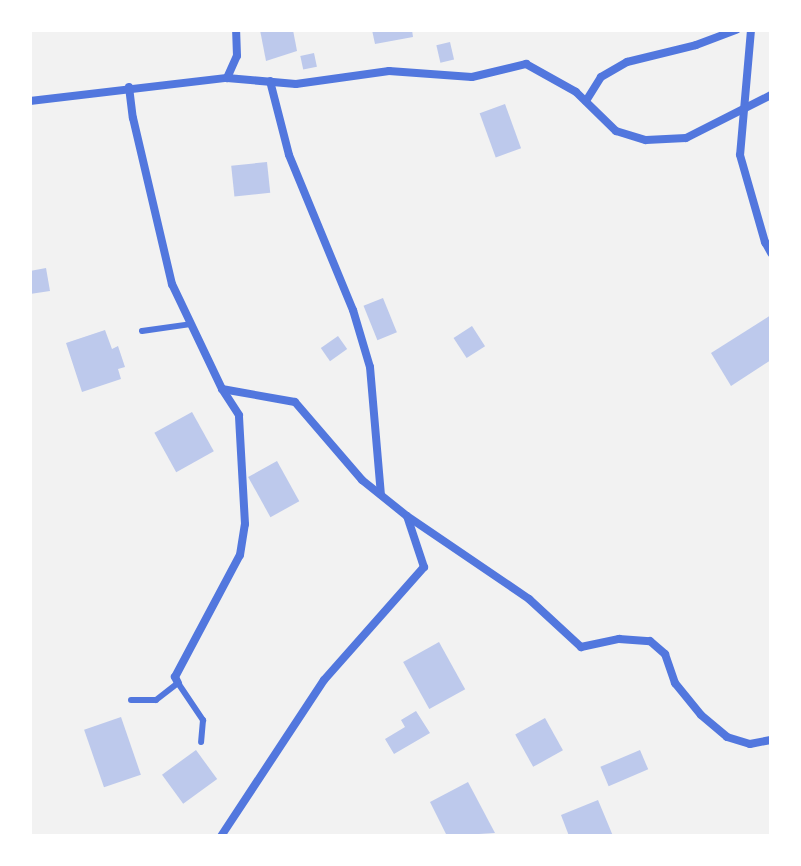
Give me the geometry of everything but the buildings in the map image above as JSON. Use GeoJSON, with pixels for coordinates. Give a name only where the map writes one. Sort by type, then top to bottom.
{"type":"FeatureCollection","features":[{"type":"Feature","properties":{"kind":"street"},"geometry":{"type":"LineString","coordinates":[[227,78],[237,56],[236,30]]}},
{"type":"Feature","properties":{"kind":"street"},"geometry":{"type":"LineString","coordinates":[[586,101],[601,77],[627,62],[696,45],[736,30]]}},
{"type":"Feature","properties":{"kind":"street"},"geometry":{"type":"LineString","coordinates":[[751,30],[740,155],[765,242],[771,253]]}},
{"type":"Feature","properties":{"kind":"street"},"geometry":{"type":"LineString","coordinates":[[30,101],[129,87],[227,78],[296,84],[389,71],[472,77],[526,64],[576,92],[616,131],[646,140],[686,138],[771,95]]}},
{"type":"Feature","properties":{"kind":"street"},"geometry":{"type":"LineString","coordinates":[[270,81],[289,155],[353,310],[370,367],[381,495]]}},
{"type":"Feature","properties":{"kind":"street"},"geometry":{"type":"LineString","coordinates":[[129,87],[133,118],[172,284],[222,389],[239,415],[245,524],[240,555],[175,677],[178,683]]}},
{"type":"Feature","properties":{"kind":"street"},"geometry":{"type":"LineString","coordinates":[[222,389],[295,402],[362,480],[407,516],[529,599],[581,647],[619,639],[650,641],[665,654],[675,683],[701,715],[727,737],[750,744],[771,740]]}},
{"type":"Feature","properties":{"kind":"street"},"geometry":{"type":"LineString","coordinates":[[221,836],[324,680],[424,567],[407,516]]}},
{"type":"Feature","properties":{"kind":"lane"},"geometry":{"type":"LineString","coordinates":[[142,331],[191,324]]}},
{"type":"Feature","properties":{"kind":"lane"},"geometry":{"type":"LineString","coordinates":[[131,700],[156,700],[178,683],[203,720],[201,742]]}}]}
